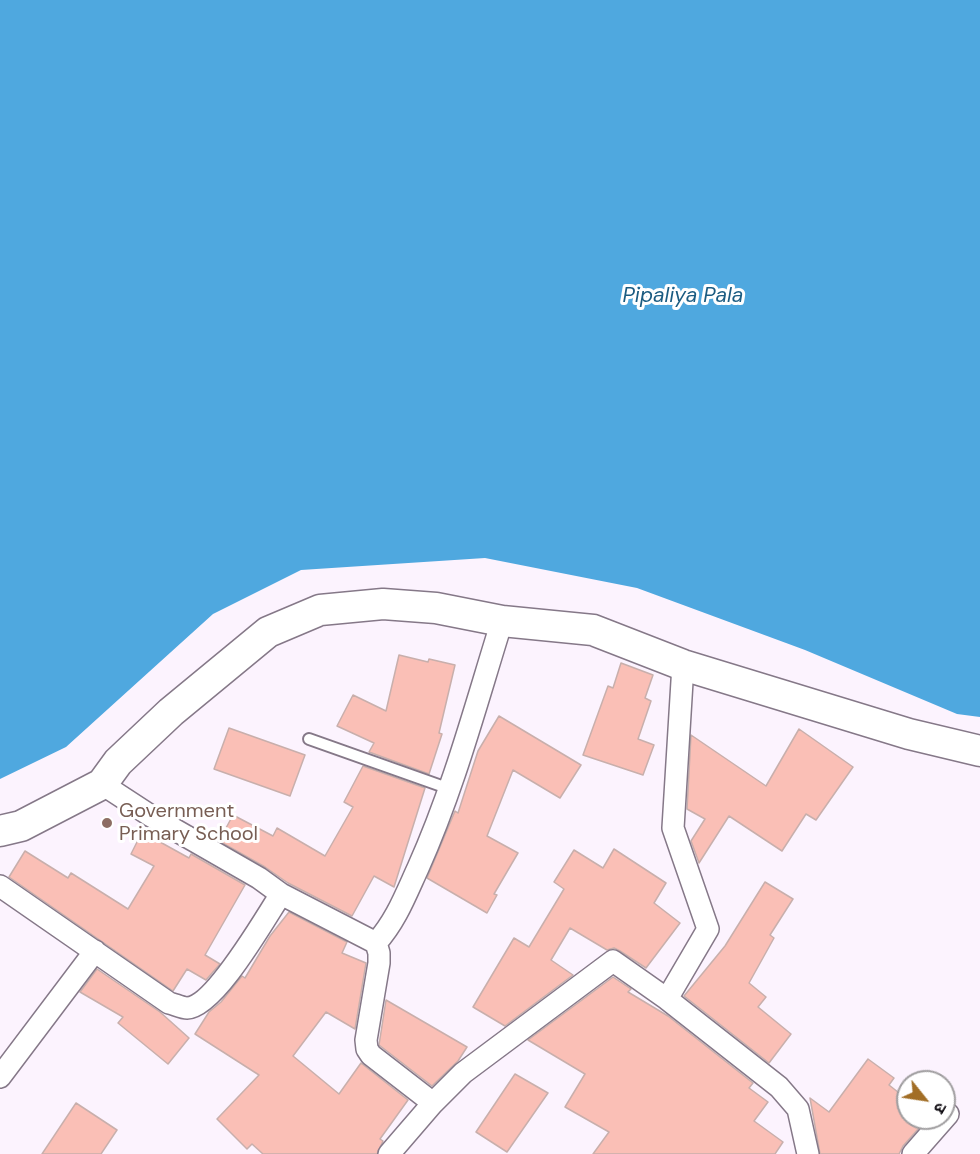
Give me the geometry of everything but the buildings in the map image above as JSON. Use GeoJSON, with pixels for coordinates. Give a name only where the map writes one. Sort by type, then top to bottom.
{"type":"FeatureCollection","features":[{"type":"Feature","properties":{"kind":"street"},"geometry":{"type":"LineString","coordinates":[[0,831],[21,826],[102,784],[118,762],[171,712],[268,632],[320,610],[383,604],[436,608],[502,621],[593,630],[683,665],[909,734],[980,751]]}},
{"type":"Feature","properties":{"kind":"street"},"geometry":{"type":"LineString","coordinates":[[376,943],[399,910],[431,838],[450,789],[502,621]]}},
{"type":"Feature","properties":{"kind":"street"},"geometry":{"type":"LineString","coordinates":[[667,999],[708,930],[673,828],[683,665]]}},
{"type":"Feature","properties":{"kind":"street"},"geometry":{"type":"LineString","coordinates":[[102,784],[151,816],[259,878],[281,894],[376,943],[379,963],[366,1040],[367,1049],[371,1055],[433,1103]]}},
{"type":"Feature","properties":{"kind":"street"},"geometry":{"type":"LineString","coordinates":[[0,886],[169,1003],[187,1008],[201,1004],[218,988],[281,894]]}},
{"type":"Feature","properties":{"kind":"street"},"geometry":{"type":"LineString","coordinates":[[0,1077],[95,951]]}},
{"type":"Feature","properties":{"kind":"street"},"geometry":{"type":"LineString","coordinates":[[389,1154],[433,1103],[463,1073],[613,961],[667,999],[779,1087],[798,1108],[808,1154]]}},
{"type":"Feature","properties":{"kind":"street"},"geometry":{"type":"LineString","coordinates":[[913,1154],[934,1130]]}},
{"type":"Feature","properties":{"kind":"lane"},"geometry":{"type":"LineString","coordinates":[[309,739],[450,789]]}},
{"type":"Feature","properties":{"kind":"water","name":"Pipaliya Pala"},"geometry":{"type":"Polygon","coordinates":[[[0,0],[980,0],[980,717],[957,714],[805,650],[637,588],[485,558],[301,570],[213,614],[66,747],[0,779],[0,0]]]}},
{"type":"Feature","properties":{"kind":"place","name":"Government Primary School"},"geometry":{"type":"Point","coordinates":[107,823]}}]}
